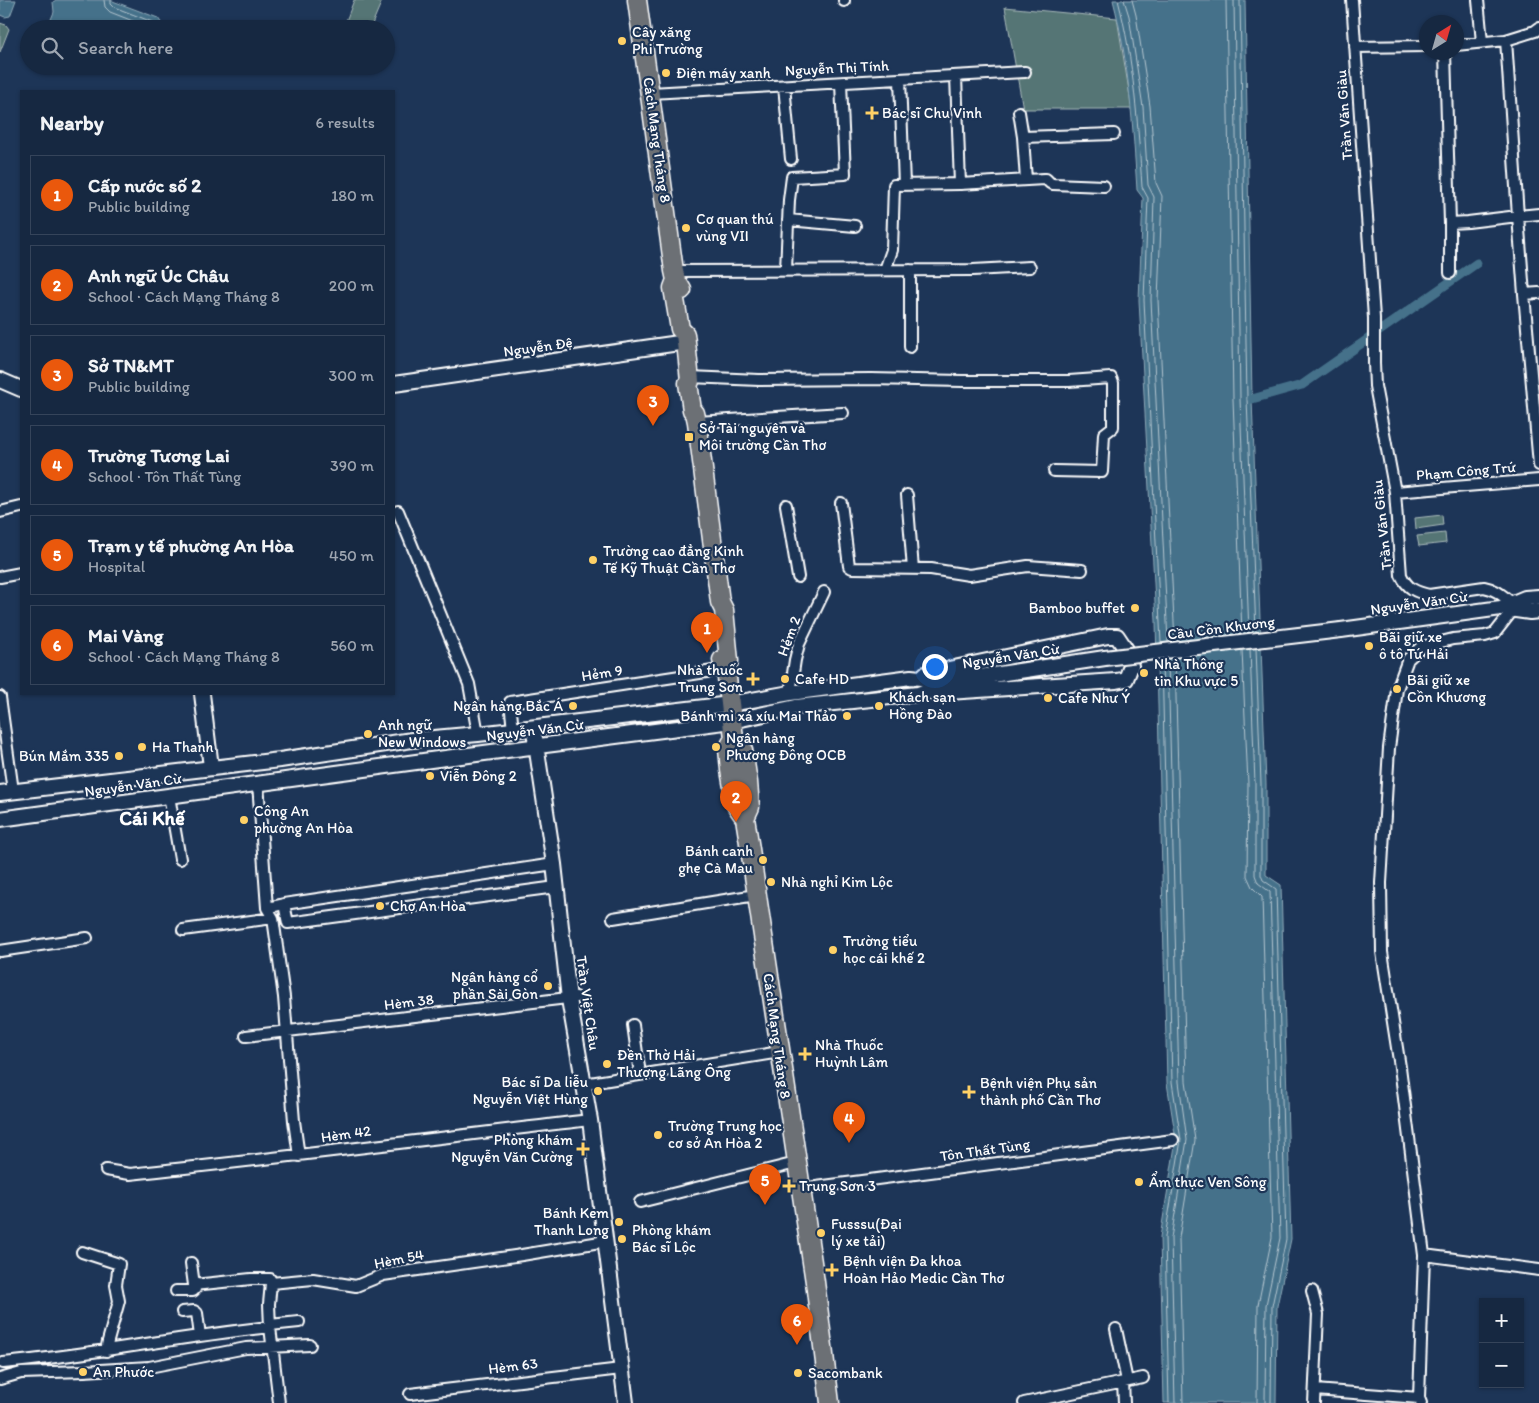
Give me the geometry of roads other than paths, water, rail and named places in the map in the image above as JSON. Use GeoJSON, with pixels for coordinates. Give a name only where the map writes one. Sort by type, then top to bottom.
{"type":"FeatureCollection","features":[{"type":"Feature","properties":{"kind":"highway","name":"Cách Mạng Tháng 8"},"geometry":{"type":"LineString","coordinates":[[637,0],[675,275],[673,288],[680,329],[685,338],[690,379],[688,383],[692,410],[696,418],[720,602],[716,610],[732,721],[728,749],[730,770],[736,805],[745,818],[815,1282],[830,1403]]}},
{"type":"Feature","properties":{"kind":"main road","name":"Nguyễn Đệ"},"geometry":{"type":"LineString","coordinates":[[395,384],[685,338]]}},
{"type":"Feature","properties":{"kind":"main road"},"geometry":{"type":"LineString","coordinates":[[0,380],[20,389]]}},
{"type":"Feature","properties":{"kind":"main road","name":"Nguyễn Văn Cừ"},"geometry":{"type":"LineString","coordinates":[[1509,607],[1525,598],[1539,597]]}},
{"type":"Feature","properties":{"kind":"main road","name":"Nguyễn Văn Cừ"},"geometry":{"type":"LineString","coordinates":[[1341,630],[1509,607],[1530,612],[1539,611]]}},
{"type":"Feature","properties":{"kind":"main road","name":"Cầu Cồn Khương"},"geometry":{"type":"LineString","coordinates":[[1105,658],[1341,630]]}},
{"type":"Feature","properties":{"kind":"main road"},"geometry":{"type":"LineString","coordinates":[[911,677],[1108,636],[1117,636],[1127,651],[1131,666],[1126,679],[1116,682],[918,694]]}},
{"type":"Feature","properties":{"kind":"main road","name":"Nguyễn Văn Cừ"},"geometry":{"type":"LineString","coordinates":[[0,819],[732,721],[796,707],[918,694],[953,681],[1105,658]]}},
{"type":"Feature","properties":{"kind":"main road","name":"Nguyễn Văn Cừ"},"geometry":{"type":"LineString","coordinates":[[7,792],[280,760],[412,740],[533,728],[732,721],[790,693],[911,677],[953,681]]}},
{"type":"Feature","properties":{"kind":"main road"},"geometry":{"type":"LineString","coordinates":[[202,695],[212,767]]}},
{"type":"Feature","properties":{"kind":"main road","name":"Trần Việt Châu"},"geometry":{"type":"LineString","coordinates":[[533,728],[590,1120],[626,1403]]}},
{"type":"Feature","properties":{"kind":"street","name":"Trần Văn Giàu"},"geometry":{"type":"LineString","coordinates":[[1352,0],[1374,318],[1375,386],[1395,492],[1401,575],[1412,590],[1429,595],[1484,587],[1491,588],[1509,607]]}},
{"type":"Feature","properties":{"kind":"street"},"geometry":{"type":"LineString","coordinates":[[1478,0],[1482,42]]}},
{"type":"Feature","properties":{"kind":"street"},"geometry":{"type":"LineString","coordinates":[[1464,44],[1506,40],[1539,28]]}},
{"type":"Feature","properties":{"kind":"street"},"geometry":{"type":"LineString","coordinates":[[1506,40],[1524,294],[1535,384],[1539,464]]}},
{"type":"Feature","properties":{"kind":"street"},"geometry":{"type":"LineString","coordinates":[[1355,47],[1419,46]]}},
{"type":"Feature","properties":{"kind":"street"},"geometry":{"type":"LineString","coordinates":[[1445,60],[1450,274]]}},
{"type":"Feature","properties":{"kind":"street","name":"Nguyễn Thị Tính"},"geometry":{"type":"LineString","coordinates":[[651,93],[1025,72]]}},
{"type":"Feature","properties":{"kind":"street"},"geometry":{"type":"LineString","coordinates":[[956,76],[960,184]]}},
{"type":"Feature","properties":{"kind":"street"},"geometry":{"type":"LineString","coordinates":[[900,79],[904,185]]}},
{"type":"Feature","properties":{"kind":"street"},"geometry":{"type":"LineString","coordinates":[[786,270],[789,200],[792,177],[845,174],[841,82]]}},
{"type":"Feature","properties":{"kind":"street"},"geometry":{"type":"LineString","coordinates":[[784,86],[791,159]]}},
{"type":"Feature","properties":{"kind":"street"},"geometry":{"type":"LineString","coordinates":[[1018,112],[1023,137],[1026,180]]}},
{"type":"Feature","properties":{"kind":"street"},"geometry":{"type":"LineString","coordinates":[[1023,137],[1114,134]]}},
{"type":"Feature","properties":{"kind":"street"},"geometry":{"type":"LineString","coordinates":[[885,270],[892,250],[894,186],[1046,179],[1053,184],[1104,186]]}},
{"type":"Feature","properties":{"kind":"street"},"geometry":{"type":"LineString","coordinates":[[1450,223],[1539,214]]}},
{"type":"Feature","properties":{"kind":"street"},"geometry":{"type":"LineString","coordinates":[[788,220],[855,226]]}},
{"type":"Feature","properties":{"kind":"street"},"geometry":{"type":"LineString","coordinates":[[675,275],[786,270],[973,270],[1030,267]]}},
{"type":"Feature","properties":{"kind":"street"},"geometry":{"type":"LineString","coordinates":[[910,270],[910,348]]}},
{"type":"Feature","properties":{"kind":"street"},"geometry":{"type":"LineString","coordinates":[[1524,294],[1539,293]]}},
{"type":"Feature","properties":{"kind":"street"},"geometry":{"type":"LineString","coordinates":[[690,379],[871,379],[962,382],[1069,381],[1111,378],[1113,383],[1113,427],[1104,434],[1102,472],[1054,471]]}},
{"type":"Feature","properties":{"kind":"street"},"geometry":{"type":"LineString","coordinates":[[696,418],[843,413]]}},
{"type":"Feature","properties":{"kind":"street","name":"Phạm Công Trứ"},"geometry":{"type":"LineString","coordinates":[[1395,492],[1539,480]]}},
{"type":"Feature","properties":{"kind":"street"},"geometry":{"type":"LineString","coordinates":[[907,495],[913,569]]}},
{"type":"Feature","properties":{"kind":"street"},"geometry":{"type":"LineString","coordinates":[[841,503],[849,566],[856,569],[939,570],[969,575],[1028,566],[1082,570]]}},
{"type":"Feature","properties":{"kind":"street"},"geometry":{"type":"LineString","coordinates":[[786,505],[798,577]]}},
{"type":"Feature","properties":{"kind":"street"},"geometry":{"type":"LineString","coordinates":[[0,512],[20,507]]}},
{"type":"Feature","properties":{"kind":"street"},"geometry":{"type":"LineString","coordinates":[[398,511],[470,684],[478,734]]}},
{"type":"Feature","properties":{"kind":"street"},"geometry":{"type":"LineString","coordinates":[[0,577],[20,573]]}},
{"type":"Feature","properties":{"kind":"street","name":"Hẻm 2"},"geometry":{"type":"LineString","coordinates":[[790,693],[794,660],[799,644],[824,592]]}},
{"type":"Feature","properties":{"kind":"street"},"geometry":{"type":"LineString","coordinates":[[1315,1390],[1420,1401],[1424,1255],[1400,1067],[1382,952],[1381,883],[1389,748],[1397,689],[1408,658],[1420,647],[1453,639],[1485,636],[1495,633],[1509,607]]}},
{"type":"Feature","properties":{"kind":"street","name":"Hẻm 9"},"geometry":{"type":"LineString","coordinates":[[513,730],[510,702],[726,669]]}},
{"type":"Feature","properties":{"kind":"street"},"geometry":{"type":"LineString","coordinates":[[0,697],[7,792]]}},
{"type":"Feature","properties":{"kind":"street"},"geometry":{"type":"LineString","coordinates":[[258,784],[270,913],[284,997],[294,1121],[300,1156]]}},
{"type":"Feature","properties":{"kind":"street"},"geometry":{"type":"LineString","coordinates":[[169,796],[180,860]]}},
{"type":"Feature","properties":{"kind":"street"},"geometry":{"type":"LineString","coordinates":[[183,930],[270,913],[284,904],[554,864]]}},
{"type":"Feature","properties":{"kind":"street"},"geometry":{"type":"LineString","coordinates":[[284,904],[288,923],[556,887]]}},
{"type":"Feature","properties":{"kind":"street"},"geometry":{"type":"LineString","coordinates":[[613,918],[756,896]]}},
{"type":"Feature","properties":{"kind":"street"},"geometry":{"type":"LineString","coordinates":[[0,951],[87,938]]}},
{"type":"Feature","properties":{"kind":"street","name":"Hèm 38"},"geometry":{"type":"LineString","coordinates":[[246,1036],[573,998]]}},
{"type":"Feature","properties":{"kind":"street"},"geometry":{"type":"LineString","coordinates":[[633,1025],[640,1074]]}},
{"type":"Feature","properties":{"kind":"street"},"geometry":{"type":"LineString","coordinates":[[584,1084],[780,1052]]}},
{"type":"Feature","properties":{"kind":"street","name":"Hèm 42"},"geometry":{"type":"LineString","coordinates":[[106,1170],[130,1174],[300,1156],[590,1120]]}},
{"type":"Feature","properties":{"kind":"street","name":"Tôn Thất Tùng"},"geometry":{"type":"LineString","coordinates":[[801,1189],[1173,1140]]}},
{"type":"Feature","properties":{"kind":"street"},"geometry":{"type":"LineString","coordinates":[[640,1202],[796,1163]]}},
{"type":"Feature","properties":{"kind":"street","name":"Hèm 54"},"geometry":{"type":"LineString","coordinates":[[194,1285],[270,1278],[271,1283],[313,1279],[356,1286],[383,1275],[606,1241]]}},
{"type":"Feature","properties":{"kind":"street"},"geometry":{"type":"LineString","coordinates":[[82,1252],[119,1264],[116,1285],[118,1301],[104,1351],[104,1370]]}},
{"type":"Feature","properties":{"kind":"street"},"geometry":{"type":"LineString","coordinates":[[1424,1255],[1539,1270]]}},
{"type":"Feature","properties":{"kind":"street"},"geometry":{"type":"LineString","coordinates":[[176,1291],[193,1291],[195,1289],[191,1263]]}},
{"type":"Feature","properties":{"kind":"street"},"geometry":{"type":"LineString","coordinates":[[271,1283],[269,1294],[270,1326],[279,1403]]}},
{"type":"Feature","properties":{"kind":"street"},"geometry":{"type":"LineString","coordinates":[[1312,1291],[1318,1314],[1314,1403]]}},
{"type":"Feature","properties":{"kind":"street"},"geometry":{"type":"LineString","coordinates":[[182,1312],[194,1311],[197,1313],[200,1336]]}},
{"type":"Feature","properties":{"kind":"street"},"geometry":{"type":"LineString","coordinates":[[3,1363],[104,1351],[299,1322]]}},
{"type":"Feature","properties":{"kind":"street"},"geometry":{"type":"LineString","coordinates":[[1116,1328],[1125,1382],[1124,1403]]}},
{"type":"Feature","properties":{"kind":"street"},"geometry":{"type":"LineString","coordinates":[[0,1379],[21,1372],[149,1367],[246,1348],[310,1345]]}},
{"type":"Feature","properties":{"kind":"street","name":"Hèm 63"},"geometry":{"type":"LineString","coordinates":[[410,1394],[621,1369]]}},
{"type":"Feature","properties":{"kind":"street"},"geometry":{"type":"LineString","coordinates":[[1024,1403],[1143,1378]]}},
{"type":"Feature","properties":{"kind":"water"},"geometry":{"type":"Polygon","coordinates":[[[0,0],[16,0],[10,16],[0,15],[0,0]]]}},
{"type":"Feature","properties":{"kind":"water"},"geometry":{"type":"Polygon","coordinates":[[[56,0],[110,0],[159,20],[51,20],[54,12],[53,2],[56,0]]]}},
{"type":"Feature","properties":{"kind":"water"},"geometry":{"type":"Polygon","coordinates":[[[1113,0],[1245,0],[1252,399],[1266,784],[1266,875],[1281,885],[1291,1239],[1277,1306],[1276,1403],[1164,1403],[1160,1237],[1176,1140],[1167,1083],[1156,621],[1139,300],[1143,198],[1137,190],[1127,70],[1113,0]]]}},
{"type":"Feature","properties":{"kind":"waterway"},"geometry":{"type":"LineString","coordinates":[[1252,399],[1302,385],[1477,263]]}},
{"type":"Feature","properties":{"kind":"place","name":"Cây xăng Phi Trường"},"geometry":{"type":"Point","coordinates":[622,41]}},
{"type":"Feature","properties":{"kind":"place","name":"Điện máy xanh"},"geometry":{"type":"Point","coordinates":[666,73]}},
{"type":"Feature","properties":{"kind":"place","name":"Bác sĩ Chu Vinh"},"geometry":{"type":"Point","coordinates":[872,113]}},
{"type":"Feature","properties":{"kind":"place","name":"Cơ quan thú vùng VII"},"geometry":{"type":"Point","coordinates":[686,228]}},
{"type":"Feature","properties":{"kind":"place","name":"Sở TN&MT"},"geometry":{"type":"Point","coordinates":[653,426]}},
{"type":"Feature","properties":{"kind":"place","name":"Sở Tài nguyên và Môi trường Cần Thơ"},"geometry":{"type":"Point","coordinates":[689,437]}},
{"type":"Feature","properties":{"kind":"place","name":"Trường cao đẳng Kinh Tế Kỹ Thuật Cần Thơ"},"geometry":{"type":"Point","coordinates":[593,560]}},
{"type":"Feature","properties":{"kind":"place","name":"Bamboo buffet"},"geometry":{"type":"Point","coordinates":[1135,608]}},
{"type":"Feature","properties":{"kind":"place","name":"Bãi giữ xe ô tô Tứ Hải"},"geometry":{"type":"Point","coordinates":[1369,646]}},
{"type":"Feature","properties":{"kind":"place","name":"Cấp nước số 2"},"geometry":{"type":"Point","coordinates":[707,653]}},
{"type":"Feature","properties":{"kind":"place","name":"Nhà Thông tin Khu vực 5"},"geometry":{"type":"Point","coordinates":[1144,673]}},
{"type":"Feature","properties":{"kind":"place","name":"Nhà thuốc Trung Sơn"},"geometry":{"type":"Point","coordinates":[753,679]}},
{"type":"Feature","properties":{"kind":"place","name":"Cafe HD"},"geometry":{"type":"Point","coordinates":[785,679]}},
{"type":"Feature","properties":{"kind":"place","name":"Bãi giữ xe Cồn Khương"},"geometry":{"type":"Point","coordinates":[1397,689]}},
{"type":"Feature","properties":{"kind":"place","name":"Cafe Như Ý"},"geometry":{"type":"Point","coordinates":[1048,698]}},
{"type":"Feature","properties":{"kind":"place","name":"Ngân hàng Bắc Á"},"geometry":{"type":"Point","coordinates":[573,706]}},
{"type":"Feature","properties":{"kind":"place","name":"Khách sạn Hồng Đào"},"geometry":{"type":"Point","coordinates":[879,706]}},
{"type":"Feature","properties":{"kind":"place","name":"Bánh mì xá xíu Mai Thảo"},"geometry":{"type":"Point","coordinates":[847,716]}},
{"type":"Feature","properties":{"kind":"place","name":"Anh ngữ New Windows"},"geometry":{"type":"Point","coordinates":[368,734]}},
{"type":"Feature","properties":{"kind":"place","name":"Ha Thanh"},"geometry":{"type":"Point","coordinates":[142,747]}},
{"type":"Feature","properties":{"kind":"place","name":"Ngân hàng Phương Đông OCB"},"geometry":{"type":"Point","coordinates":[716,747]}},
{"type":"Feature","properties":{"kind":"place","name":"Bún Mắm 335"},"geometry":{"type":"Point","coordinates":[119,756]}},
{"type":"Feature","properties":{"kind":"place","name":"Viễn Đông 2"},"geometry":{"type":"Point","coordinates":[430,776]}},
{"type":"Feature","properties":{"kind":"place","name":"Công An phường An Hòa"},"geometry":{"type":"Point","coordinates":[244,820]}},
{"type":"Feature","properties":{"kind":"place","name":"Anh ngữ Úc Châu"},"geometry":{"type":"Point","coordinates":[736,822]}},
{"type":"Feature","properties":{"kind":"place","name":"Bánh canh ghẹ Cà Mau"},"geometry":{"type":"Point","coordinates":[763,860]}},
{"type":"Feature","properties":{"kind":"place","name":"Nhà nghỉ Kim Lộc"},"geometry":{"type":"Point","coordinates":[771,882]}},
{"type":"Feature","properties":{"kind":"place","name":"Chợ An Hòa"},"geometry":{"type":"Point","coordinates":[380,906]}},
{"type":"Feature","properties":{"kind":"place","name":"Trường tiểu học cái khế 2"},"geometry":{"type":"Point","coordinates":[833,950]}},
{"type":"Feature","properties":{"kind":"place","name":"Ngân hàng cổ phần Sài Gòn"},"geometry":{"type":"Point","coordinates":[548,986]}},
{"type":"Feature","properties":{"kind":"place","name":"Nhà Thuốc Huỳnh Lâm"},"geometry":{"type":"Point","coordinates":[805,1054]}},
{"type":"Feature","properties":{"kind":"place","name":"Đền Thờ Hải Thượng Lãng Ông"},"geometry":{"type":"Point","coordinates":[607,1064]}},
{"type":"Feature","properties":{"kind":"place","name":"Bác sĩ Da liễu Nguyễn Việt Hùng"},"geometry":{"type":"Point","coordinates":[598,1091]}},
{"type":"Feature","properties":{"kind":"place","name":"Bệnh viện Phụ sản thành phố Cần Thơ"},"geometry":{"type":"Point","coordinates":[969,1092]}},
{"type":"Feature","properties":{"kind":"place","name":"Trường Trung học cơ sở An Hòa 2"},"geometry":{"type":"Point","coordinates":[658,1135]}},
{"type":"Feature","properties":{"kind":"place","name":"Trường Tương Lai"},"geometry":{"type":"Point","coordinates":[849,1143]}},
{"type":"Feature","properties":{"kind":"place","name":"Phòng khám Nguyễn Văn Cường"},"geometry":{"type":"Point","coordinates":[583,1149]}},
{"type":"Feature","properties":{"kind":"place","name":"Ẩm thực Ven Sông"},"geometry":{"type":"Point","coordinates":[1139,1182]}},
{"type":"Feature","properties":{"kind":"place","name":"Trung Sơn 3"},"geometry":{"type":"Point","coordinates":[789,1186]}},
{"type":"Feature","properties":{"kind":"place","name":"Trạm y tế phường An Hòa"},"geometry":{"type":"Point","coordinates":[765,1205]}},
{"type":"Feature","properties":{"kind":"place","name":"Bánh Kem Thanh Long"},"geometry":{"type":"Point","coordinates":[619,1222]}},
{"type":"Feature","properties":{"kind":"place","name":"Fusssu(Đại lý xe tải)"},"geometry":{"type":"Point","coordinates":[821,1233]}},
{"type":"Feature","properties":{"kind":"place","name":"Phòng khám Bác sĩ Lộc"},"geometry":{"type":"Point","coordinates":[622,1239]}},
{"type":"Feature","properties":{"kind":"place","name":"Bệnh viện Đa khoa Hoàn Hảo Medic Cần Thơ"},"geometry":{"type":"Point","coordinates":[832,1270]}},
{"type":"Feature","properties":{"kind":"place","name":"Mai Vàng"},"geometry":{"type":"Point","coordinates":[797,1345]}},
{"type":"Feature","properties":{"kind":"place","name":"An Phước"},"geometry":{"type":"Point","coordinates":[83,1372]}},
{"type":"Feature","properties":{"kind":"place","name":"Sacombank"},"geometry":{"type":"Point","coordinates":[798,1373]}},
{"type":"Feature","properties":{"kind":"district","name":"Cái Khế"},"geometry":{"type":"Point","coordinates":[152,818]}}]}
